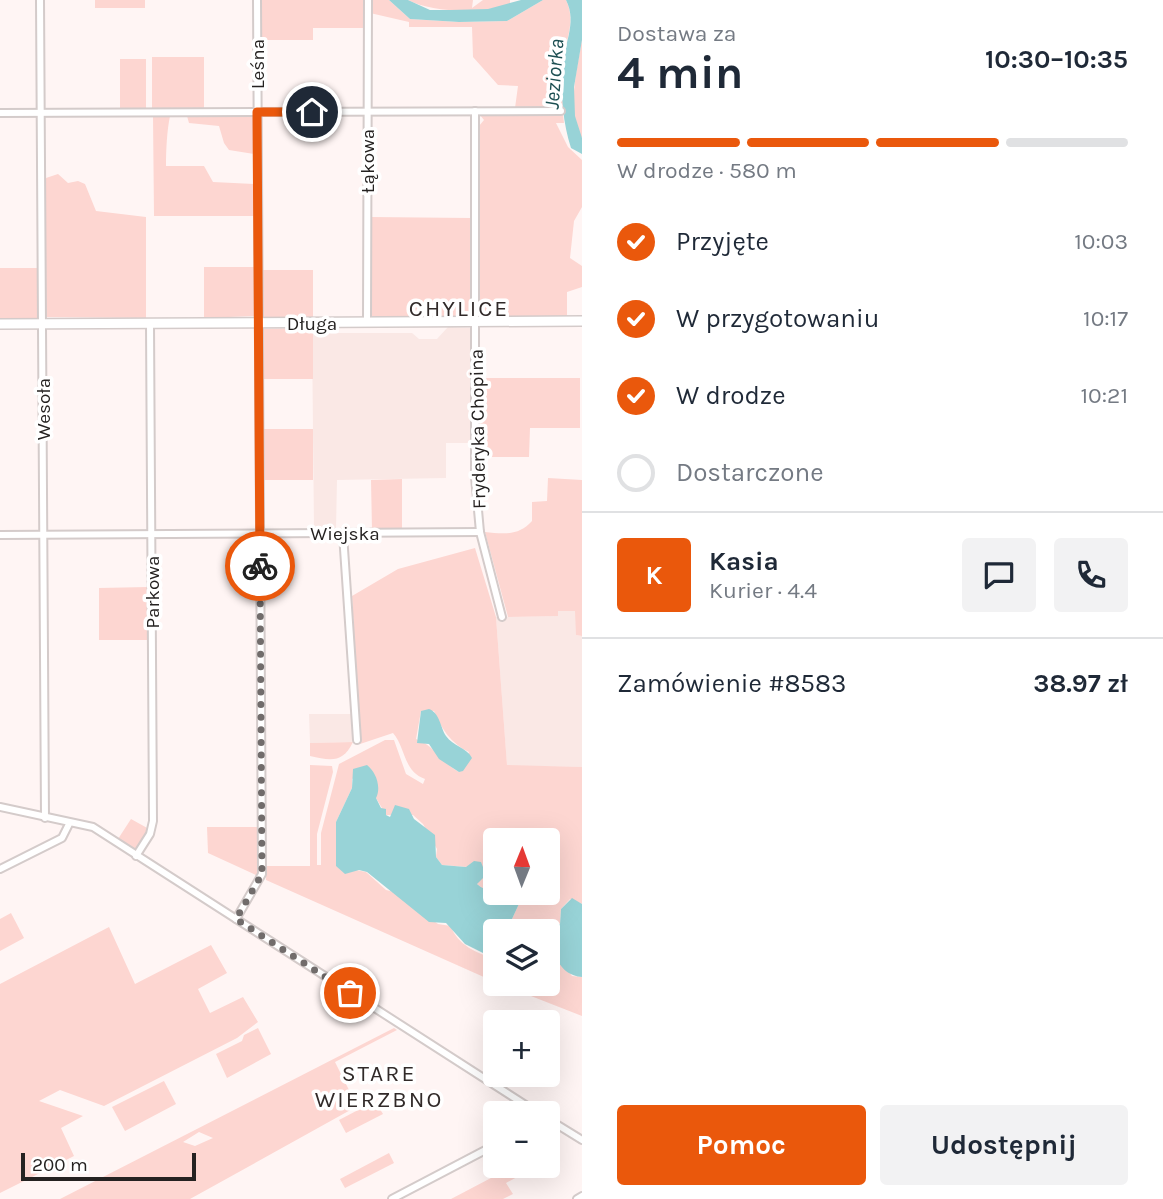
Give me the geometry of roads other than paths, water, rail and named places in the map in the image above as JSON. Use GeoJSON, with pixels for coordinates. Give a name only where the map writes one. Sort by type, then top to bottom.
{"type":"FeatureCollection","features":[{"type":"Feature","properties":{"kind":"street","name":"Wesoła"},"geometry":{"type":"LineString","coordinates":[[40,0],[45,818]]}},
{"type":"Feature","properties":{"kind":"street","name":"Leśna"},"geometry":{"type":"LineString","coordinates":[[236,919],[262,874],[257,0]]}},
{"type":"Feature","properties":{"kind":"street","name":"Łąkowa"},"geometry":{"type":"LineString","coordinates":[[367,322],[368,0]]}},
{"type":"Feature","properties":{"kind":"street","name":"Fryderyka Chopina"},"geometry":{"type":"LineString","coordinates":[[475,111],[475,477],[480,532],[502,617]]}},
{"type":"Feature","properties":{"kind":"street"},"geometry":{"type":"LineString","coordinates":[[0,113],[561,111]]}},
{"type":"Feature","properties":{"kind":"street","name":"Długa"},"geometry":{"type":"LineString","coordinates":[[0,324],[582,321]]}},
{"type":"Feature","properties":{"kind":"street","name":"Parkowa"},"geometry":{"type":"LineString","coordinates":[[136,856],[150,834],[153,821],[150,324]]}},
{"type":"Feature","properties":{"kind":"street","name":"Wiejska"},"geometry":{"type":"LineString","coordinates":[[0,535],[480,532]]}},
{"type":"Feature","properties":{"kind":"street"},"geometry":{"type":"LineString","coordinates":[[343,534],[357,740]]}},
{"type":"Feature","properties":{"kind":"street"},"geometry":{"type":"LineString","coordinates":[[0,807],[99,831],[519,1101]]}},
{"type":"Feature","properties":{"kind":"street"},"geometry":{"type":"LineString","coordinates":[[0,869],[62,838],[69,824]]}},
{"type":"Feature","properties":{"kind":"street"},"geometry":{"type":"LineString","coordinates":[[560,1126],[582,1140]]}},
{"type":"Feature","properties":{"kind":"street"},"geometry":{"type":"LineString","coordinates":[[392,1199],[483,1151]]}},
{"type":"Feature","properties":{"kind":"street"},"geometry":{"type":"LineString","coordinates":[[576,1199],[582,1196]]}},
{"type":"Feature","properties":{"kind":"water"},"geometry":{"type":"Polygon","coordinates":[[[389,0],[408,0],[430,10],[450,10],[488,9],[521,0],[543,0],[507,21],[459,22],[410,19],[389,0]]]}},
{"type":"Feature","properties":{"kind":"water"},"geometry":{"type":"Polygon","coordinates":[[[566,0],[582,0],[582,40],[574,87],[575,116],[582,138],[582,154],[571,148],[563,110],[562,70],[571,18],[566,0]]]}},
{"type":"Feature","properties":{"kind":"water"},"geometry":{"type":"Polygon","coordinates":[[[429,709],[438,717],[449,739],[472,758],[463,771],[459,772],[439,759],[429,744],[417,743],[421,711],[429,709]]]}},
{"type":"Feature","properties":{"kind":"water"},"geometry":{"type":"Polygon","coordinates":[[[367,765],[373,771],[377,779],[376,798],[381,808],[386,809],[386,815],[390,817],[395,805],[409,809],[414,819],[435,835],[436,857],[442,865],[466,867],[474,861],[481,862],[483,878],[477,884],[483,888],[483,905],[518,905],[512,919],[483,919],[483,953],[465,944],[446,923],[429,922],[367,872],[359,870],[345,874],[336,866],[336,822],[352,788],[353,769],[367,765]]]}},
{"type":"Feature","properties":{"kind":"water"},"geometry":{"type":"Polygon","coordinates":[[[572,898],[582,904],[582,977],[567,972],[560,964],[561,909],[572,898]]]}},
{"type":"Feature","properties":{"kind":"district","name":"CHYLICE"},"geometry":{"type":"Point","coordinates":[459,308]}},
{"type":"Feature","properties":{"kind":"district","name":"STARE WIERZBNO"},"geometry":{"type":"Point","coordinates":[379,1086]}},
{"type":"Feature","properties":{"kind":"water label","name":"Jeziorka"},"geometry":{"type":"Point","coordinates":[554,74]}}]}
